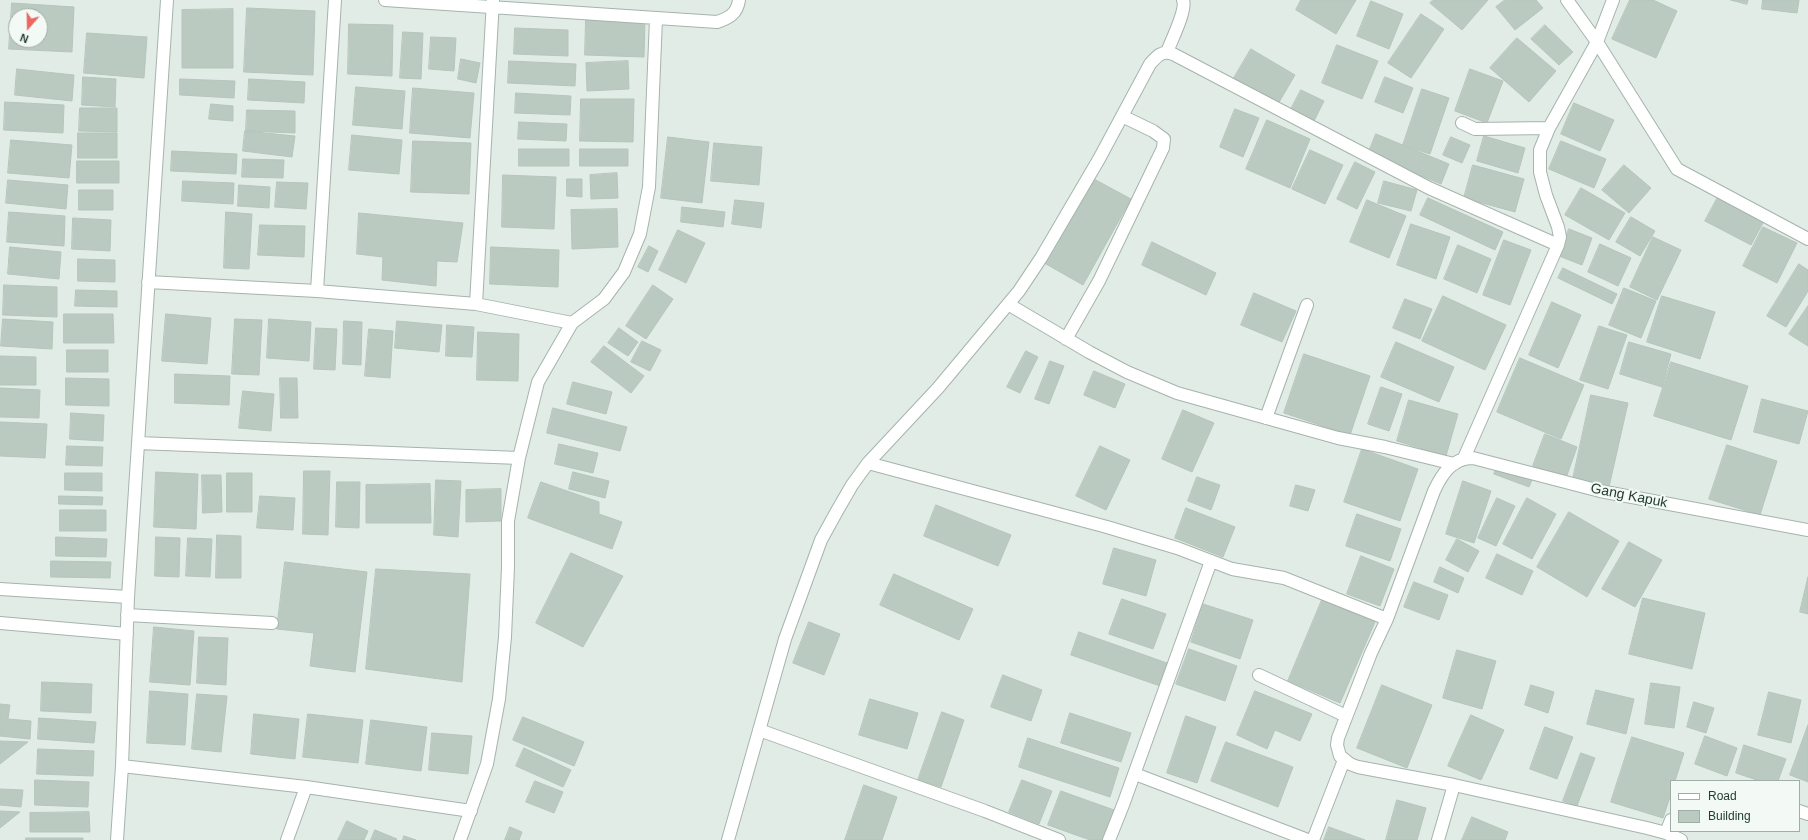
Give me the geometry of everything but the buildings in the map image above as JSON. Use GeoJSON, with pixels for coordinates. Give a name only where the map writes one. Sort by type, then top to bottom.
{"type":"FeatureCollection","features":[{"type":"Feature","properties":{"kind":"street"},"geometry":{"type":"LineString","coordinates":[[117,840],[122,766],[128,597],[167,0]]}},
{"type":"Feature","properties":{"kind":"street"},"geometry":{"type":"LineString","coordinates":[[317,291],[335,0]]}},
{"type":"Feature","properties":{"kind":"street"},"geometry":{"type":"LineString","coordinates":[[385,0],[493,3],[656,19],[716,22],[733,16],[739,0]]}},
{"type":"Feature","properties":{"kind":"street"},"geometry":{"type":"LineString","coordinates":[[1167,52],[1181,16],[1184,3],[1183,0]]}},
{"type":"Feature","properties":{"kind":"street"},"geometry":{"type":"LineString","coordinates":[[1567,0],[1597,42],[1677,169],[1808,239]]}},
{"type":"Feature","properties":{"kind":"street"},"geometry":{"type":"LineString","coordinates":[[1613,0],[1597,42],[1549,128],[1540,150],[1539,166],[1546,195],[1558,227],[1560,237],[1558,245],[1459,461],[1440,477],[1387,619],[1346,716],[1337,745],[1340,756],[1358,768],[1454,785],[1666,833],[1681,840]]}},
{"type":"Feature","properties":{"kind":"street"},"geometry":{"type":"LineString","coordinates":[[476,304],[493,3]]}},
{"type":"Feature","properties":{"kind":"street"},"geometry":{"type":"LineString","coordinates":[[460,840],[487,764],[499,699],[506,614],[508,521],[519,458],[538,382],[572,323],[604,299],[614,288],[627,267],[640,234],[649,187],[656,19]]}},
{"type":"Feature","properties":{"kind":"street"},"geometry":{"type":"LineString","coordinates":[[728,840],[785,639],[822,540],[852,485],[868,463],[938,388],[1019,292],[1041,258],[1150,64],[1160,54],[1167,52],[1429,188],[1558,245]]}},
{"type":"Feature","properties":{"kind":"street"},"geometry":{"type":"LineString","coordinates":[[1066,339],[1099,282],[1163,148],[1164,139],[1153,131],[1122,116]]}},
{"type":"Feature","properties":{"kind":"street"},"geometry":{"type":"LineString","coordinates":[[1462,123],[1475,129],[1549,128]]}},
{"type":"Feature","properties":{"kind":"street"},"geometry":{"type":"LineString","coordinates":[[148,282],[317,291],[476,304],[572,323]]}},
{"type":"Feature","properties":{"kind":"street","name":"Gang Kapuk"},"geometry":{"type":"LineString","coordinates":[[1008,304],[1066,339],[1127,372],[1177,393],[1338,438],[1459,461],[1473,458],[1620,495],[1747,517],[1808,530]]}},
{"type":"Feature","properties":{"kind":"street"},"geometry":{"type":"LineString","coordinates":[[1266,418],[1307,305]]}},
{"type":"Feature","properties":{"kind":"street"},"geometry":{"type":"LineString","coordinates":[[138,443],[519,458]]}},
{"type":"Feature","properties":{"kind":"street"},"geometry":{"type":"LineString","coordinates":[[868,463],[1100,525],[1177,548],[1232,568],[1284,578],[1387,619]]}},
{"type":"Feature","properties":{"kind":"street"},"geometry":{"type":"LineString","coordinates":[[1109,840],[1135,774],[1211,561]]}},
{"type":"Feature","properties":{"kind":"street"},"geometry":{"type":"LineString","coordinates":[[0,589],[128,597]]}},
{"type":"Feature","properties":{"kind":"street"},"geometry":{"type":"LineString","coordinates":[[127,615],[272,622]]}},
{"type":"Feature","properties":{"kind":"street"},"geometry":{"type":"LineString","coordinates":[[0,623],[127,634]]}},
{"type":"Feature","properties":{"kind":"street"},"geometry":{"type":"LineString","coordinates":[[1259,675],[1346,716]]}},
{"type":"Feature","properties":{"kind":"street"},"geometry":{"type":"LineString","coordinates":[[759,730],[985,811],[1059,840]]}},
{"type":"Feature","properties":{"kind":"street"},"geometry":{"type":"LineString","coordinates":[[1313,840],[1344,760]]}},
{"type":"Feature","properties":{"kind":"street"},"geometry":{"type":"LineString","coordinates":[[122,766],[306,788],[471,811]]}},
{"type":"Feature","properties":{"kind":"street"},"geometry":{"type":"LineString","coordinates":[[1135,774],[1308,840]]}},
{"type":"Feature","properties":{"kind":"street"},"geometry":{"type":"LineString","coordinates":[[1438,840],[1454,785]]}},
{"type":"Feature","properties":{"kind":"street"},"geometry":{"type":"LineString","coordinates":[[287,840],[306,788]]}},
{"type":"Feature","properties":{"kind":"street"},"geometry":{"type":"LineString","coordinates":[[1666,833],[1670,823]]}}]}
